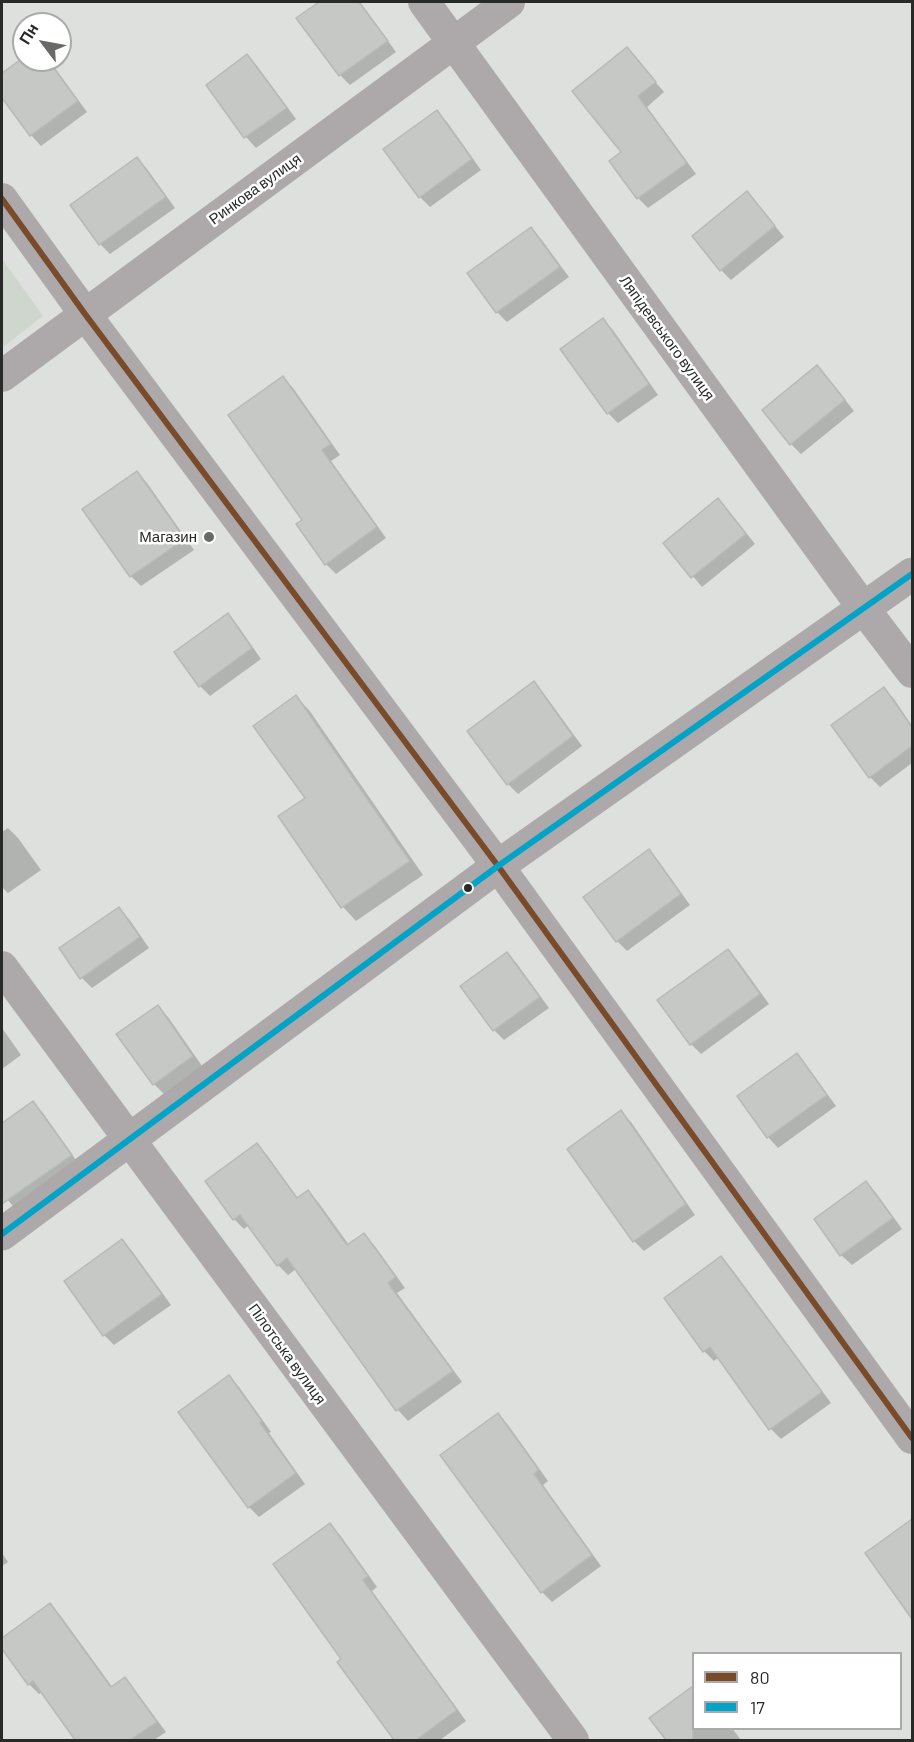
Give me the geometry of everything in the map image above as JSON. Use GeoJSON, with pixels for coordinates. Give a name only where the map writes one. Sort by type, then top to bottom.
{"type":"FeatureCollection","features":[{"type":"Feature","properties":{"kind":"street","name":"Ляпідевського вулиця"},"geometry":{"type":"LineString","coordinates":[[424,2],[912,672]]}},
{"type":"Feature","properties":{"kind":"street","name":"Ринкова вулиця"},"geometry":{"type":"LineString","coordinates":[[2,376],[509,2]]}},
{"type":"Feature","properties":{"kind":"street"},"geometry":{"type":"LineString","coordinates":[[2,199],[85,314],[498,867],[912,1438]]}},
{"type":"Feature","properties":{"kind":"street"},"geometry":{"type":"LineString","coordinates":[[2,1234],[498,867],[912,574]]}},
{"type":"Feature","properties":{"kind":"street","name":"Пілотська вулиця"},"geometry":{"type":"LineString","coordinates":[[2,967],[573,1740]]}},
{"type":"Feature","properties":{"kind":"shaded area"},"geometry":{"type":"Polygon","coordinates":[[[2,259],[43,316],[2,348],[2,259]]]}},
{"type":"Feature","properties":{"kind":"building"},"geometry":{"type":"Polygon","coordinates":[[[319,2],[359,2],[388,41],[339,76],[296,18],[319,2]]]}},
{"type":"Feature","properties":{"kind":"building"},"geometry":{"type":"Polygon","coordinates":[[[627,47],[656,82],[638,96],[687,163],[637,199],[609,161],[621,152],[572,91],[627,47]]]}},
{"type":"Feature","properties":{"kind":"building"},"geometry":{"type":"Polygon","coordinates":[[[247,54],[287,108],[244,138],[206,85],[247,54]]]}},
{"type":"Feature","properties":{"kind":"building"},"geometry":{"type":"Polygon","coordinates":[[[12,66],[12,72],[57,72],[78,101],[30,136],[2,98],[2,73],[12,66]]]}},
{"type":"Feature","properties":{"kind":"building"},"geometry":{"type":"Polygon","coordinates":[[[437,110],[472,159],[419,198],[383,149],[437,110]]]}},
{"type":"Feature","properties":{"kind":"building"},"geometry":{"type":"Polygon","coordinates":[[[137,157],[166,197],[99,245],[70,205],[137,157]]]}},
{"type":"Feature","properties":{"kind":"building"},"geometry":{"type":"Polygon","coordinates":[[[747,191],[775,226],[720,271],[692,236],[747,191]]]}},
{"type":"Feature","properties":{"kind":"building"},"geometry":{"type":"Polygon","coordinates":[[[531,227],[560,267],[496,313],[467,273],[531,227]]]}},
{"type":"Feature","properties":{"kind":"building"},"geometry":{"type":"Polygon","coordinates":[[[603,318],[649,384],[607,414],[560,349],[603,318]]]}},
{"type":"Feature","properties":{"kind":"building"},"geometry":{"type":"Polygon","coordinates":[[[817,365],[845,400],[790,445],[762,410],[817,365]]]}},
{"type":"Feature","properties":{"kind":"building"},"geometry":{"type":"Polygon","coordinates":[[[283,376],[331,444],[322,450],[377,527],[325,565],[296,524],[302,520],[228,415],[283,376]]]}},
{"type":"Feature","properties":{"kind":"building"},"geometry":{"type":"Polygon","coordinates":[[[137,471],[185,539],[130,577],[82,509],[137,471]]]}},
{"type":"Feature","properties":{"kind":"building"},"geometry":{"type":"Polygon","coordinates":[[[718,498],[746,534],[691,578],[663,543],[718,498]]]}},
{"type":"Feature","properties":{"kind":"building"},"geometry":{"type":"Polygon","coordinates":[[[228,613],[252,648],[199,687],[174,652],[228,613]]]}},
{"type":"Feature","properties":{"kind":"building"},"geometry":{"type":"Polygon","coordinates":[[[534,681],[573,736],[507,785],[467,731],[534,681]]]}},
{"type":"Feature","properties":{"kind":"building"},"geometry":{"type":"Polygon","coordinates":[[[884,687],[912,727],[912,746],[869,778],[831,725],[884,687]]]}},
{"type":"Feature","properties":{"kind":"building"},"geometry":{"type":"Polygon","coordinates":[[[296,695],[410,861],[341,908],[278,816],[305,798],[253,726],[296,695]]]}},
{"type":"Feature","properties":{"kind":"building"},"geometry":{"type":"Polygon","coordinates":[[[649,849],[681,894],[616,942],[583,897],[649,849]]]}},
{"type":"Feature","properties":{"kind":"building"},"geometry":{"type":"Polygon","coordinates":[[[119,907],[140,937],[80,979],[59,948],[119,907]]]}},
{"type":"Feature","properties":{"kind":"building"},"geometry":{"type":"Polygon","coordinates":[[[728,949],[760,994],[690,1045],[657,1000],[728,949]]]}},
{"type":"Feature","properties":{"kind":"building"},"geometry":{"type":"Polygon","coordinates":[[[507,952],[540,997],[493,1031],[460,986],[507,952]]]}},
{"type":"Feature","properties":{"kind":"building"},"geometry":{"type":"Polygon","coordinates":[[[158,1005],[193,1056],[153,1085],[116,1034],[158,1005]]]}},
{"type":"Feature","properties":{"kind":"building"},"geometry":{"type":"Polygon","coordinates":[[[797,1053],[827,1095],[767,1138],[737,1096],[797,1053]]]}},
{"type":"Feature","properties":{"kind":"building"},"geometry":{"type":"Polygon","coordinates":[[[33,1101],[72,1155],[2,1204],[2,1123],[33,1101]]]}},
{"type":"Feature","properties":{"kind":"building"},"geometry":{"type":"Polygon","coordinates":[[[621,1110],[686,1204],[633,1242],[567,1149],[621,1110]]]}},
{"type":"Feature","properties":{"kind":"building"},"geometry":{"type":"Polygon","coordinates":[[[257,1143],[297,1198],[308,1190],[347,1245],[364,1233],[396,1277],[388,1283],[453,1371],[396,1411],[287,1258],[277,1266],[240,1215],[233,1220],[205,1181],[257,1143]]]}},
{"type":"Feature","properties":{"kind":"building"},"geometry":{"type":"Polygon","coordinates":[[[866,1181],[893,1218],[840,1256],[814,1219],[866,1181]]]}},
{"type":"Feature","properties":{"kind":"building"},"geometry":{"type":"Polygon","coordinates":[[[122,1239],[162,1294],[103,1336],[64,1281],[122,1239]]]}},
{"type":"Feature","properties":{"kind":"building"},"geometry":{"type":"Polygon","coordinates":[[[721,1256],[822,1392],[769,1430],[710,1347],[703,1352],[664,1298],[721,1256]]]}},
{"type":"Feature","properties":{"kind":"building"},"geometry":{"type":"Polygon","coordinates":[[[229,1375],[296,1473],[248,1508],[178,1412],[229,1375]]]}},
{"type":"Feature","properties":{"kind":"building"},"geometry":{"type":"Polygon","coordinates":[[[498,1413],[539,1470],[534,1474],[592,1555],[541,1593],[440,1455],[498,1413]]]}},
{"type":"Feature","properties":{"kind":"building"},"geometry":{"type":"Polygon","coordinates":[[[912,1519],[912,1619],[865,1553],[912,1519]]]}},
{"type":"Feature","properties":{"kind":"building"},"geometry":{"type":"Polygon","coordinates":[[[330,1523],[368,1576],[363,1580],[457,1710],[416,1740],[394,1740],[337,1662],[341,1659],[273,1564],[330,1523]]]}},
{"type":"Feature","properties":{"kind":"building"},"geometry":{"type":"Polygon","coordinates":[[[50,1603],[111,1687],[125,1677],[157,1722],[130,1740],[75,1740],[33,1681],[28,1685],[2,1649],[2,1638],[50,1603]]]}},
{"type":"Feature","properties":{"kind":"building"},"geometry":{"type":"Polygon","coordinates":[[[692,1687],[693,1740],[666,1740],[649,1718],[692,1687]]]}},
{"type":"Feature","properties":{"kind":"transit line","name":"80"},"geometry":{"type":"LineString","coordinates":[[2,199],[85,314],[498,866],[912,1438]]}},
{"type":"Feature","properties":{"kind":"transit line","name":"17"},"geometry":{"type":"LineString","coordinates":[[2,1234],[498,866],[912,574]]}},
{"type":"Feature","properties":{"kind":"place","name":"Магазин"},"geometry":{"type":"Point","coordinates":[209,537]}}]}
